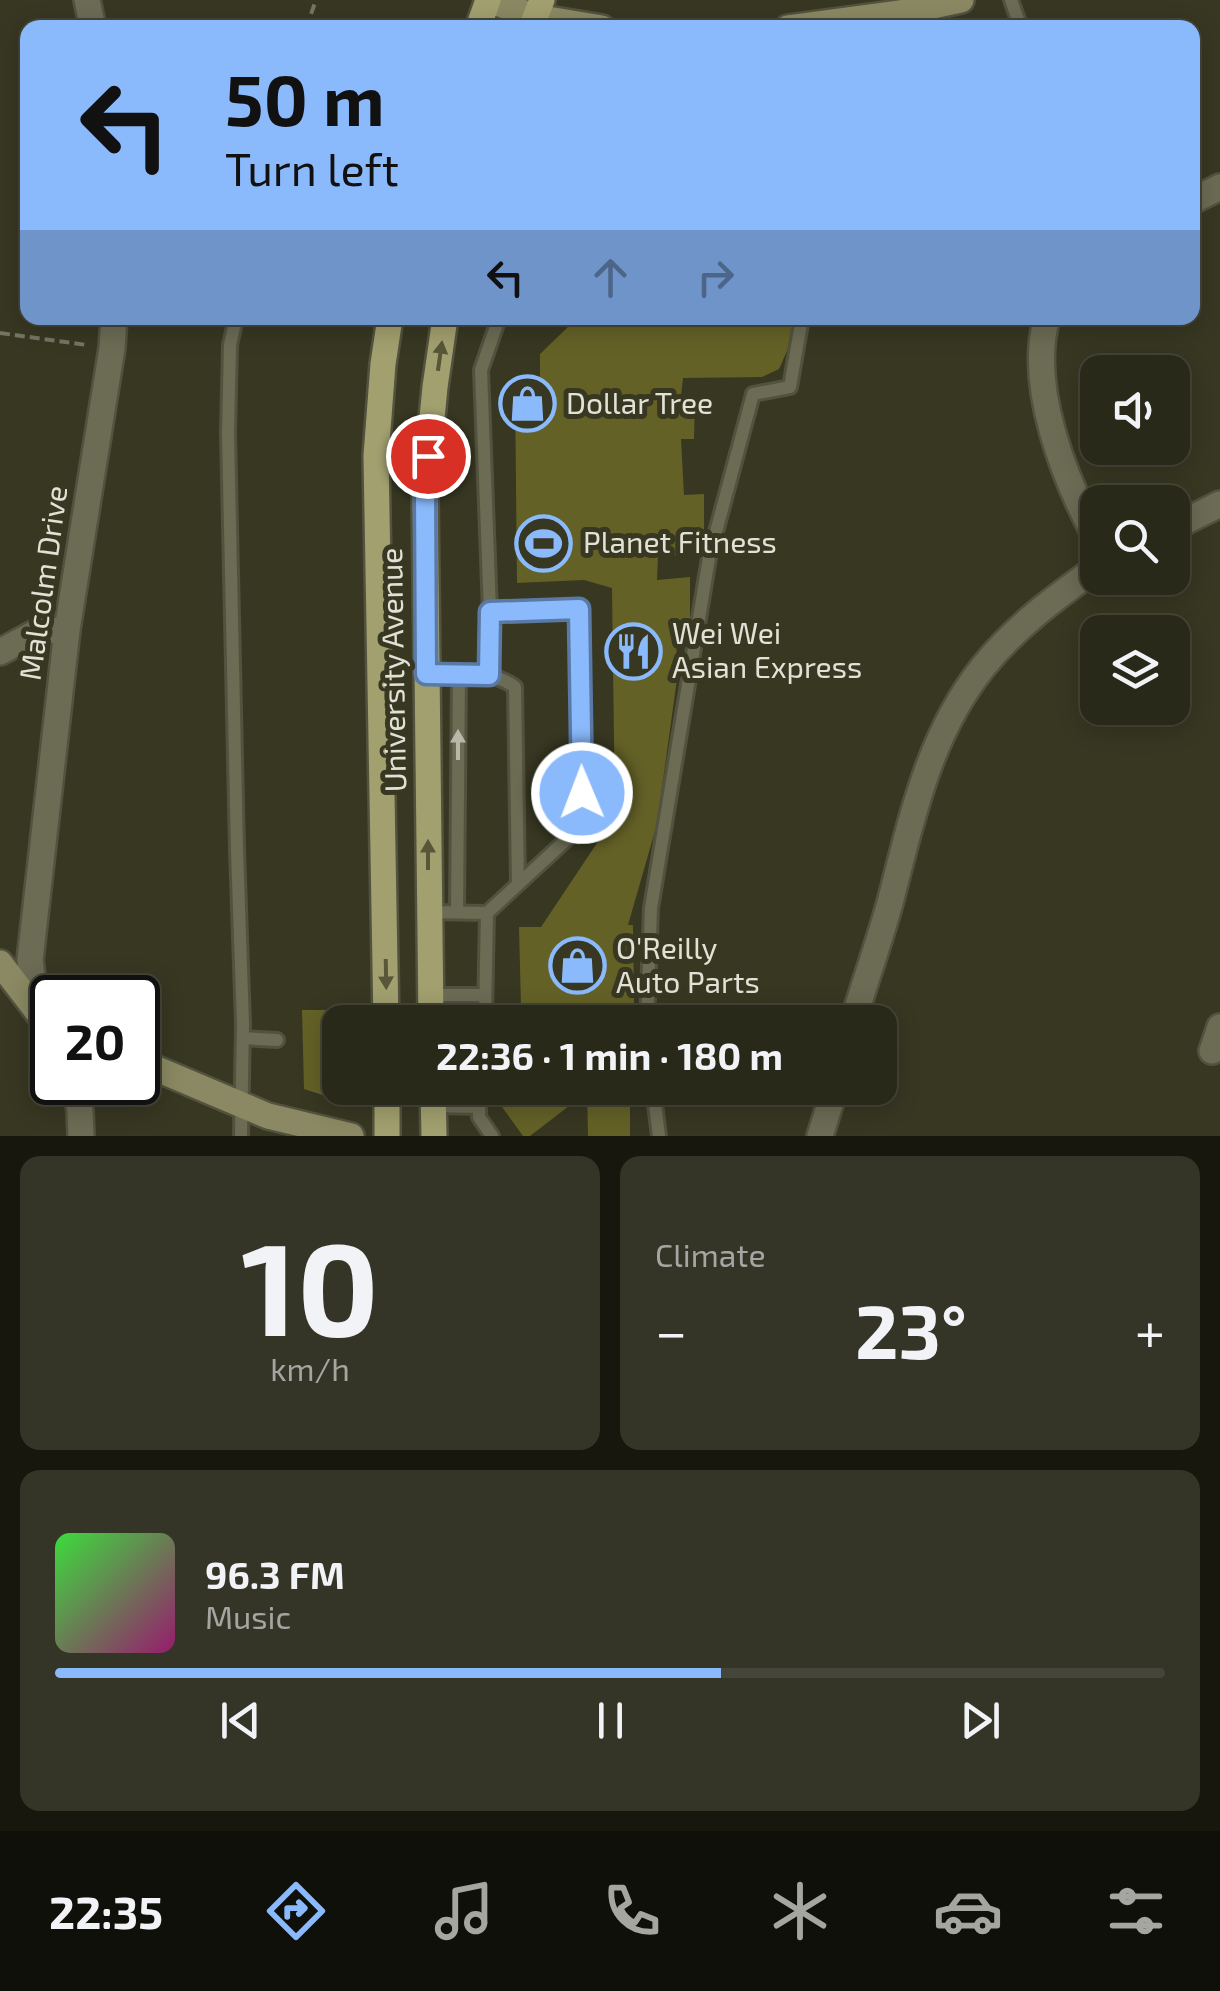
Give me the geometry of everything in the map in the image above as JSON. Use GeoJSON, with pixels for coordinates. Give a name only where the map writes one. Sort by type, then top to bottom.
{"type":"FeatureCollection","features":[{"type":"Feature","properties":{"kind":"main road","name":"University Avenue"},"geometry":{"type":"LineString","coordinates":[[386,1005],[376,456],[389,325]]}},
{"type":"Feature","properties":{"kind":"main road","name":"University Avenue"},"geometry":{"type":"LineString","coordinates":[[430,1005],[425,490],[445,325]]}},
{"type":"Feature","properties":{"kind":"main road"},"geometry":{"type":"LineString","coordinates":[[387,1105],[388,1136]]}},
{"type":"Feature","properties":{"kind":"main road"},"geometry":{"type":"LineString","coordinates":[[433,1105],[434,1136]]}},
{"type":"Feature","properties":{"kind":"street"},"geometry":{"type":"LineString","coordinates":[[488,0],[561,20]]}},
{"type":"Feature","properties":{"kind":"street"},"geometry":{"type":"LineString","coordinates":[[849,20],[900,14],[925,18],[961,0]]}},
{"type":"Feature","properties":{"kind":"street","name":"Malcolm Drive"},"geometry":{"type":"LineString","coordinates":[[34,975],[30,960],[67,630],[114,325]]}},
{"type":"Feature","properties":{"kind":"street"},"geometry":{"type":"LineString","coordinates":[[1047,325],[1041,357],[1051,425],[1080,504]]}},
{"type":"Feature","properties":{"kind":"street"},"geometry":{"type":"LineString","coordinates":[[1190,519],[1220,504]]}},
{"type":"Feature","properties":{"kind":"street"},"geometry":{"type":"LineString","coordinates":[[858,1005],[921,784],[955,708],[984,667],[1022,625],[1080,580]]}},
{"type":"Feature","properties":{"kind":"street"},"geometry":{"type":"LineString","coordinates":[[0,652],[39,631],[67,630]]}},
{"type":"Feature","properties":{"kind":"street"},"geometry":{"type":"LineString","coordinates":[[0,964],[30,999]]}},
{"type":"Feature","properties":{"kind":"street"},"geometry":{"type":"LineString","coordinates":[[160,1070],[268,1116],[351,1136]]}},
{"type":"Feature","properties":{"kind":"street"},"geometry":{"type":"LineString","coordinates":[[79,1105],[81,1136]]}},
{"type":"Feature","properties":{"kind":"street"},"geometry":{"type":"LineString","coordinates":[[820,1136],[829,1105]]}},
{"type":"Feature","properties":{"kind":"lane"},"geometry":{"type":"LineString","coordinates":[[234,325],[230,345],[228,433],[242,1136]]}},
{"type":"Feature","properties":{"kind":"lane"},"geometry":{"type":"LineString","coordinates":[[489,675],[481,370],[496,325]]}},
{"type":"Feature","properties":{"kind":"lane"},"geometry":{"type":"LineString","coordinates":[[648,1005],[651,908],[709,558],[753,394],[790,387],[801,325]]}},
{"type":"Feature","properties":{"kind":"lane"},"geometry":{"type":"LineString","coordinates":[[484,1005],[487,914],[566,840],[582,793],[579,609],[490,612]]}},
{"type":"Feature","properties":{"kind":"lane"},"geometry":{"type":"LineString","coordinates":[[426,674],[489,675],[510,683],[516,691],[518,884]]}},
{"type":"Feature","properties":{"kind":"lane"},"geometry":{"type":"LineString","coordinates":[[457,912],[459,674]]}},
{"type":"Feature","properties":{"kind":"lane"},"geometry":{"type":"LineString","coordinates":[[428,912],[487,914]]}},
{"type":"Feature","properties":{"kind":"lane"},"geometry":{"type":"LineString","coordinates":[[430,995],[485,995]]}},
{"type":"Feature","properties":{"kind":"lane"},"geometry":{"type":"LineString","coordinates":[[243,1038],[277,1040]]}},
{"type":"Feature","properties":{"kind":"lane"},"geometry":{"type":"LineString","coordinates":[[470,1105],[479,1107],[479,1117],[492,1136]]}},
{"type":"Feature","properties":{"kind":"lane"},"geometry":{"type":"LineString","coordinates":[[655,1105],[659,1136]]}},
{"type":"Feature","properties":{"kind":"path"},"geometry":{"type":"LineString","coordinates":[[0,332],[112,348]]}},
{"type":"Feature","properties":{"kind":"building"},"geometry":{"type":"Polygon","coordinates":[[[793,325],[779,369],[762,377],[683,378],[681,396],[695,395],[694,439],[681,439],[684,495],[704,494],[704,537],[694,539],[693,533],[685,534],[686,555],[658,556],[657,580],[690,577],[690,624],[676,624],[677,679],[657,824],[628,925],[633,925],[634,1005],[521,1005],[519,927],[541,927],[615,816],[612,588],[584,580],[517,583],[515,388],[534,388],[535,378],[540,378],[540,354],[569,326],[793,325]]]}},
{"type":"Feature","properties":{"kind":"building"},"geometry":{"type":"Polygon","coordinates":[[[302,1010],[322,1010],[322,1095],[304,1089],[302,1010]]]}},
{"type":"Feature","properties":{"kind":"building"},"geometry":{"type":"Polygon","coordinates":[[[501,1105],[569,1106],[530,1136],[523,1136],[501,1105]]]}},
{"type":"Feature","properties":{"kind":"building"},"geometry":{"type":"Polygon","coordinates":[[[587,1105],[630,1105],[630,1136],[588,1136],[587,1105]]]}},
{"type":"Feature","properties":{"kind":"place","name":"Dollar Tree"},"geometry":{"type":"Point","coordinates":[527,404]}},
{"type":"Feature","properties":{"kind":"place","name":"Planet Fitness"},"geometry":{"type":"Point","coordinates":[544,543]}},
{"type":"Feature","properties":{"kind":"place","name":"Wei Wei Asian Express"},"geometry":{"type":"Point","coordinates":[633,651]}},
{"type":"Feature","properties":{"kind":"place","name":"O'Reilly Auto Parts"},"geometry":{"type":"Point","coordinates":[577,966]}},
{"type":"Feature","properties":{"kind":"route"},"geometry":{"type":"LineString","coordinates":[[428,456],[426,674],[489,675],[490,612],[579,609],[582,793]]}}]}
